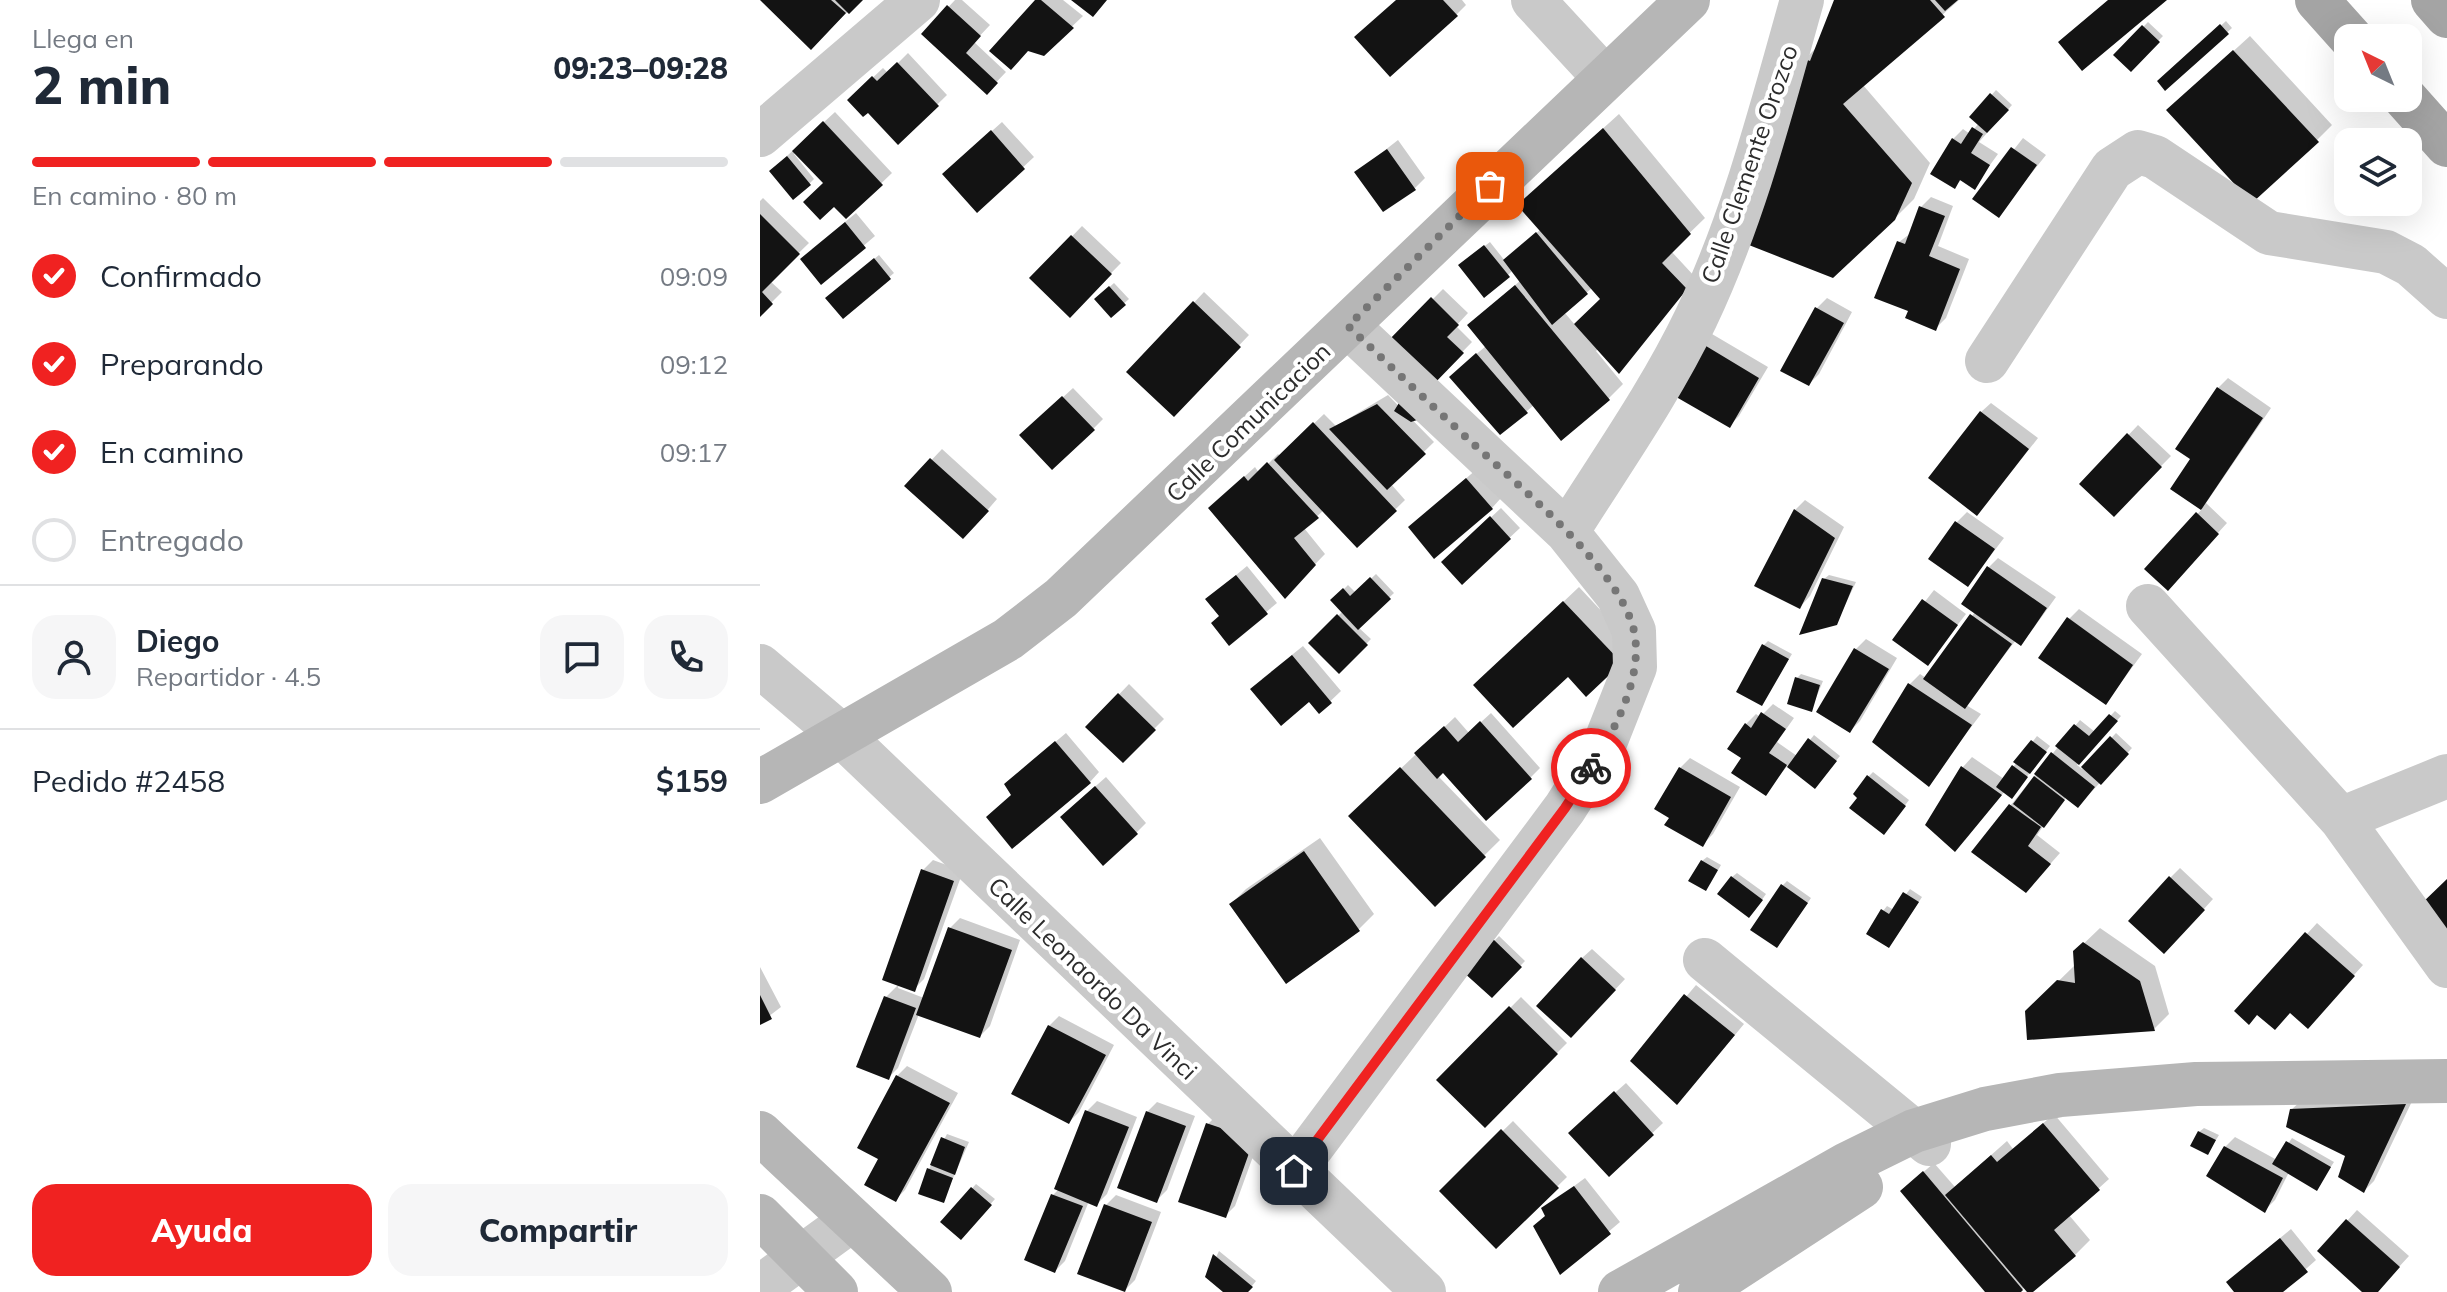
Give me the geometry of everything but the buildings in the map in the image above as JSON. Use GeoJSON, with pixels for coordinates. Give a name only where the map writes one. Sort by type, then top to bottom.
{"type":"FeatureCollection","features":[{"type":"Feature","properties":{"kind":"main road"},"geometry":{"type":"LineString","coordinates":[[2317,0],[2338,24]]}},
{"type":"Feature","properties":{"kind":"main road"},"geometry":{"type":"LineString","coordinates":[[2433,0],[2447,16]]}},
{"type":"Feature","properties":{"kind":"main road"},"geometry":{"type":"LineString","coordinates":[[2418,112],[2447,145]]}},
{"type":"Feature","properties":{"kind":"street"},"geometry":{"type":"LineString","coordinates":[[760,135],[918,0]]}},
{"type":"Feature","properties":{"kind":"street"},"geometry":{"type":"LineString","coordinates":[[1533,0],[1604,77]]}},
{"type":"Feature","properties":{"kind":"street","name":"Calle Comunicacion"},"geometry":{"type":"LineString","coordinates":[[760,782],[839,733],[1008,639],[1061,598],[1688,0]]}},
{"type":"Feature","properties":{"kind":"street","name":"Calle Clemente Orozco"},"geometry":{"type":"LineString","coordinates":[[1567,532],[1653,397],[1696,317],[1756,160],[1802,0]]}},
{"type":"Feature","properties":{"kind":"street"},"geometry":{"type":"LineString","coordinates":[[1987,361],[2112,169],[2138,152],[2155,157],[2269,233],[2290,239],[2386,252],[2411,265],[2447,297]]}},
{"type":"Feature","properties":{"kind":"street"},"geometry":{"type":"LineString","coordinates":[[1294,1171],[1565,808],[1603,748],[1624,702],[1635,667],[1634,631],[1618,596],[1567,532],[1348,326]]}},
{"type":"Feature","properties":{"kind":"street"},"geometry":{"type":"LineString","coordinates":[[2148,606],[2341,819],[2447,966]]}},
{"type":"Feature","properties":{"kind":"street","name":"Calle Leonaordo Da Vinci"},"geometry":{"type":"LineString","coordinates":[[760,666],[839,733],[1424,1292]]}},
{"type":"Feature","properties":{"kind":"street"},"geometry":{"type":"LineString","coordinates":[[2341,819],[2447,776]]}},
{"type":"Feature","properties":{"kind":"street"},"geometry":{"type":"LineString","coordinates":[[1705,960],[1921,1138]]}},
{"type":"Feature","properties":{"kind":"street"},"geometry":{"type":"LineString","coordinates":[[1620,1292],[1847,1164],[1921,1138],[1985,1109],[2060,1095],[2196,1084],[2447,1081]]}},
{"type":"Feature","properties":{"kind":"street"},"geometry":{"type":"LineString","coordinates":[[760,1133],[930,1292]]}},
{"type":"Feature","properties":{"kind":"street"},"geometry":{"type":"LineString","coordinates":[[1700,1292],[1921,1138]]}},
{"type":"Feature","properties":{"kind":"street"},"geometry":{"type":"LineString","coordinates":[[760,1216],[836,1292]]}},
{"type":"Feature","properties":{"kind":"street"},"geometry":{"type":"LineString","coordinates":[[760,1287],[798,1256],[852,1220]]}},
{"type":"Feature","properties":{"kind":"way so far"},"geometry":{"type":"LineString","coordinates":[[1490,186],[1348,326],[1567,532],[1618,596],[1634,631],[1635,667],[1624,702],[1591,768]]}},
{"type":"Feature","properties":{"kind":"route"},"geometry":{"type":"LineString","coordinates":[[1294,1171],[1565,808],[1591,768]]}}]}
